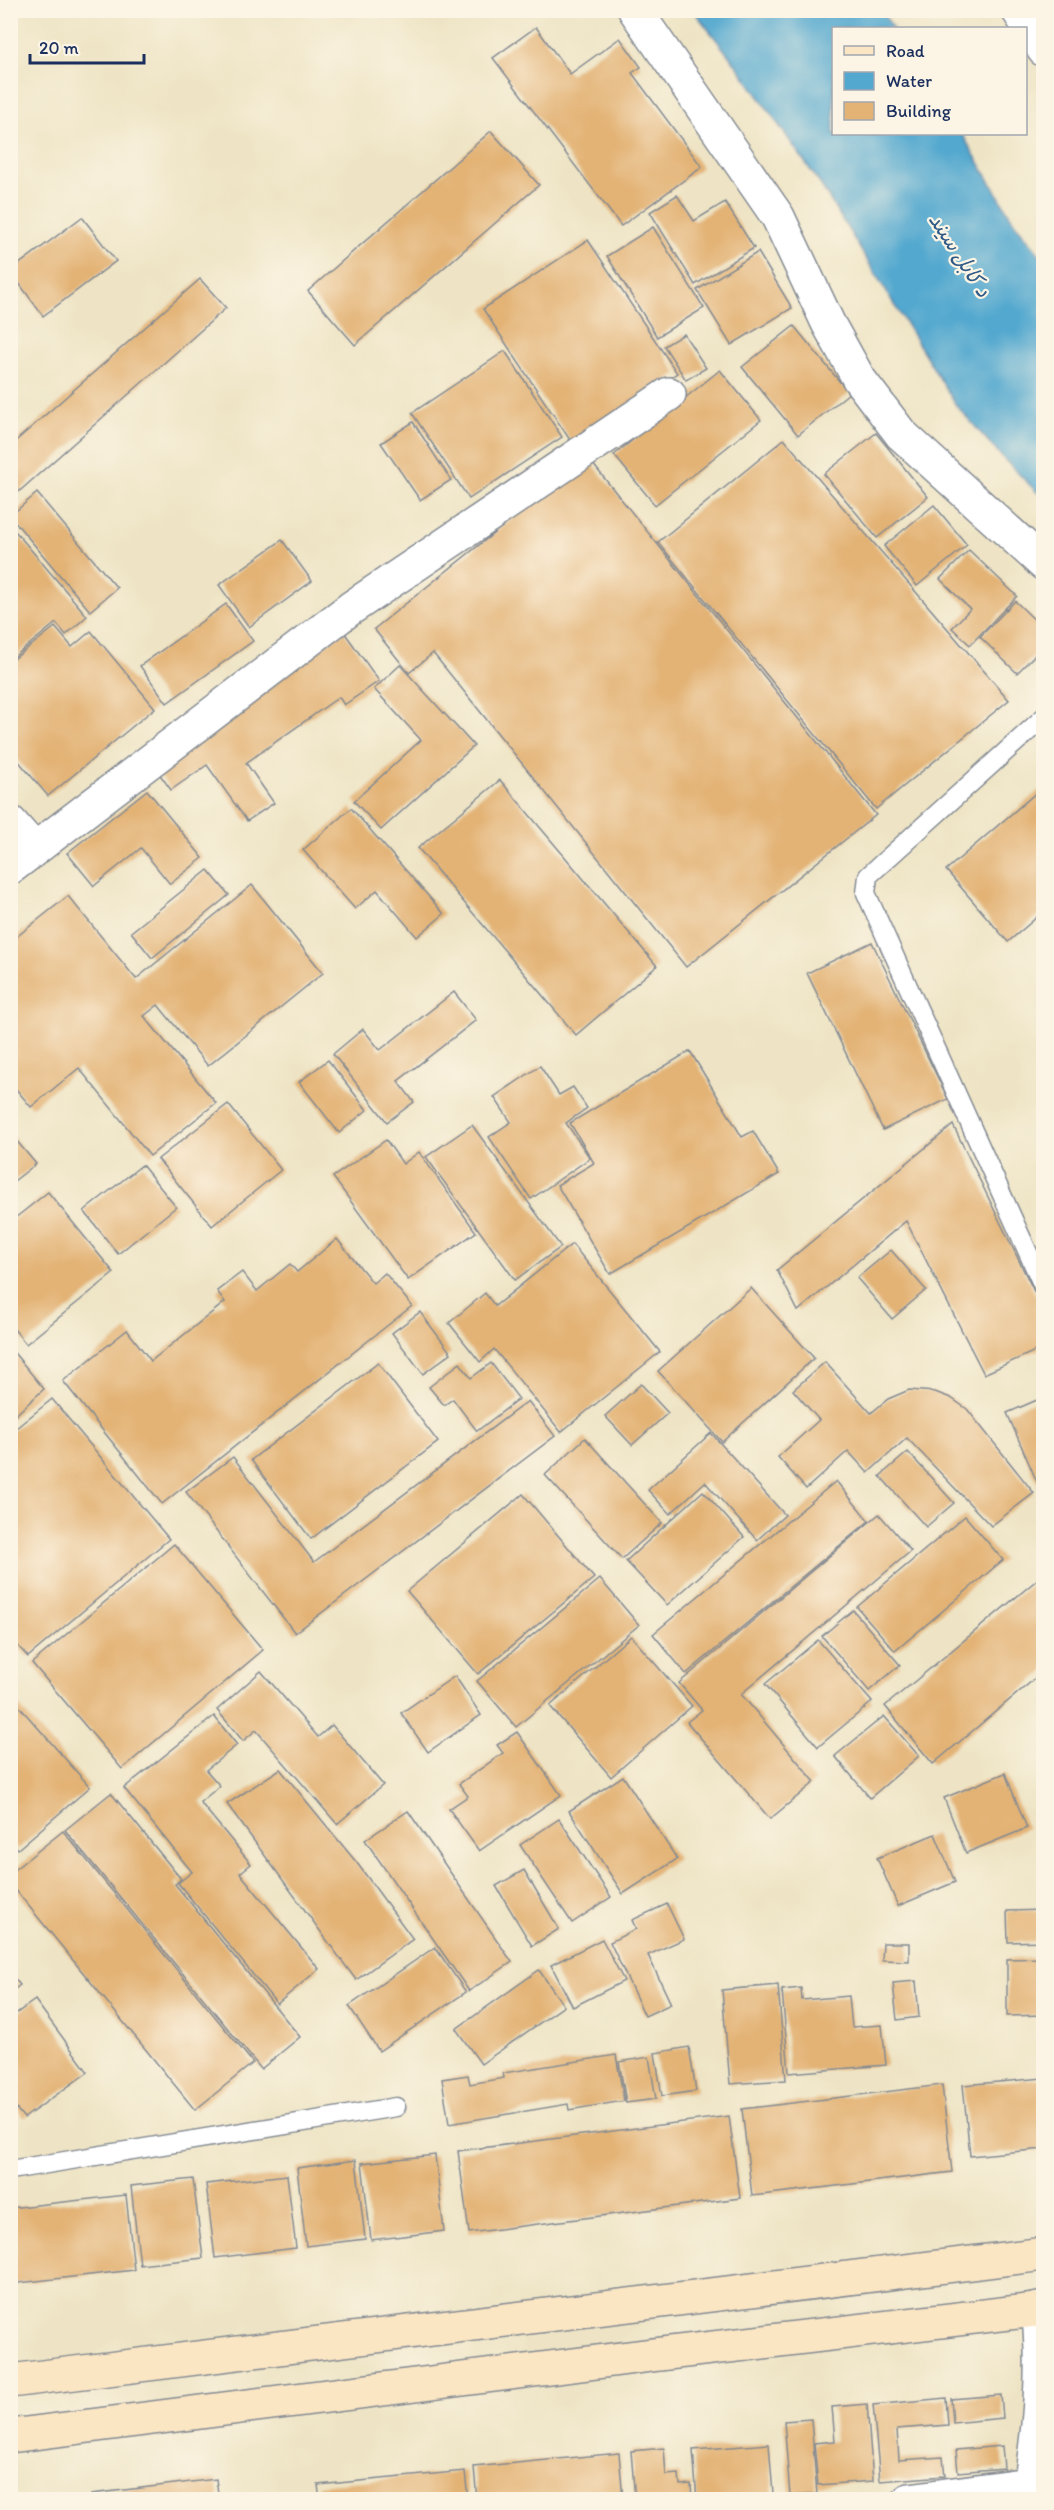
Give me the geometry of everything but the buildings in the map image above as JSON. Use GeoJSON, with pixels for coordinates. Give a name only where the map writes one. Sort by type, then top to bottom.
{"type":"FeatureCollection","features":[{"type":"Feature","properties":{"kind":"main road"},"geometry":{"type":"LineString","coordinates":[[10,2381],[657,2299],[1044,2254]]}},
{"type":"Feature","properties":{"kind":"main road"},"geometry":{"type":"LineString","coordinates":[[10,2436],[652,2355],[1041,2309]]}},
{"type":"Feature","properties":{"kind":"street"},"geometry":{"type":"LineString","coordinates":[[635,10],[778,217],[828,323],[860,379],[901,434],[1044,564]]}},
{"type":"Feature","properties":{"kind":"street"},"geometry":{"type":"LineString","coordinates":[[1018,10],[1044,50]]}},
{"type":"Feature","properties":{"kind":"street"},"geometry":{"type":"LineString","coordinates":[[10,822],[22,859],[351,608],[669,394]]}},
{"type":"Feature","properties":{"kind":"street"},"geometry":{"type":"LineString","coordinates":[[909,2499],[1034,2488],[1043,2352],[1041,2309]]}},
{"type":"Feature","properties":{"kind":"lane"},"geometry":{"type":"LineString","coordinates":[[1044,717],[868,876],[866,893],[1044,1288]]}},
{"type":"Feature","properties":{"kind":"lane"},"geometry":{"type":"LineString","coordinates":[[10,2170],[396,2108]]}},
{"type":"Feature","properties":{"kind":"water","name":"د کابل سيند"},"geometry":{"type":"Polygon","coordinates":[[[880,10],[892,27],[832,27],[832,135],[963,135],[1014,222],[1043,259],[1043,498],[1004,459],[956,405],[821,185],[741,71],[694,11],[880,10]]]}}]}
